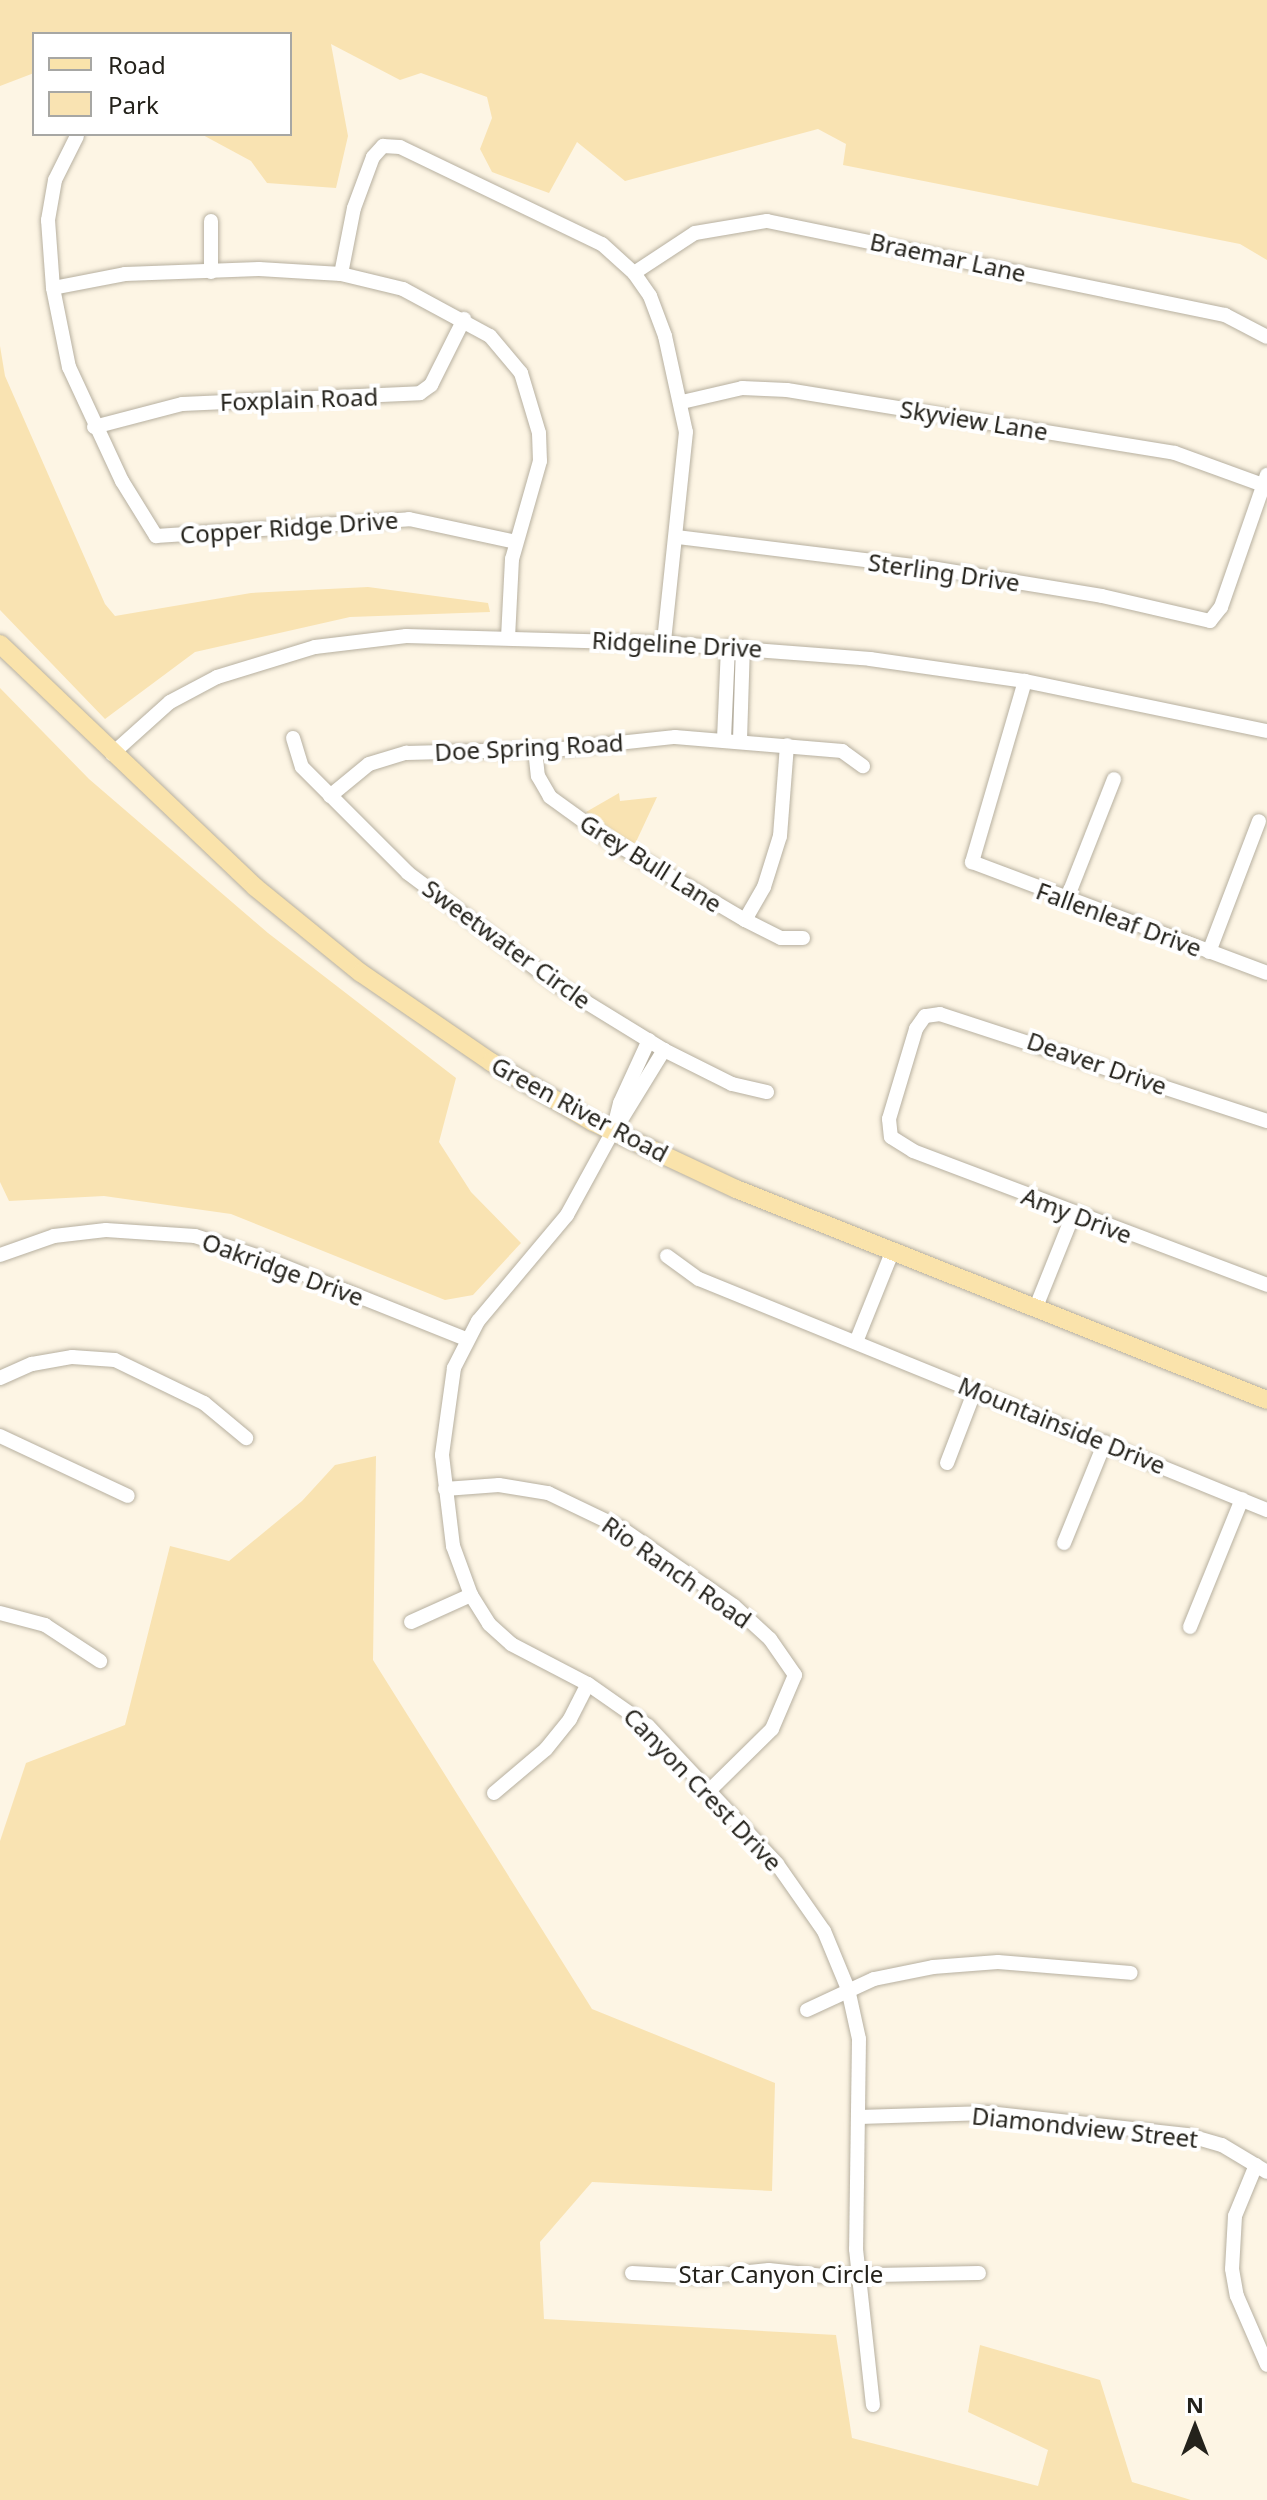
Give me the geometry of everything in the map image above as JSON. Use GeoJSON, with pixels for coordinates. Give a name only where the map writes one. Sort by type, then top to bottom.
{"type":"FeatureCollection","features":[{"type":"Feature","properties":{"kind":"main road","name":"Green River Road"},"geometry":{"type":"LineString","coordinates":[[0,644],[255,887],[361,973],[469,1049],[613,1131],[736,1189],[1267,1400]]}},
{"type":"Feature","properties":{"kind":"street"},"geometry":{"type":"LineString","coordinates":[[77,136],[55,180],[48,220],[53,288],[69,367],[94,427]]}},
{"type":"Feature","properties":{"kind":"street"},"geometry":{"type":"LineString","coordinates":[[341,274],[354,208],[373,157],[383,146],[400,147],[602,244],[634,273],[650,296],[682,402],[685,458],[664,643]]}},
{"type":"Feature","properties":{"kind":"street"},"geometry":{"type":"LineString","coordinates":[[211,221],[211,272]]}},
{"type":"Feature","properties":{"kind":"street","name":"Braemar Lane"},"geometry":{"type":"LineString","coordinates":[[634,273],[695,233],[767,221],[1225,315],[1267,337]]}},
{"type":"Feature","properties":{"kind":"street"},"geometry":{"type":"LineString","coordinates":[[53,288],[125,274],[341,274],[403,289],[464,319],[490,336],[514,364],[536,414],[540,461],[516,542],[508,637]]}},
{"type":"Feature","properties":{"kind":"street","name":"Foxplain Road"},"geometry":{"type":"LineString","coordinates":[[94,427],[182,404],[420,393],[431,385],[464,319]]}},
{"type":"Feature","properties":{"kind":"street","name":"Skyview Lane"},"geometry":{"type":"LineString","coordinates":[[682,402],[742,388],[787,390],[1175,453],[1265,480]]}},
{"type":"Feature","properties":{"kind":"street","name":"Copper Ridge Drive"},"geometry":{"type":"LineString","coordinates":[[94,427],[156,536],[409,519],[516,542]]}},
{"type":"Feature","properties":{"kind":"street","name":"Sterling Drive"},"geometry":{"type":"LineString","coordinates":[[677,537],[931,568],[1102,596],[1210,621],[1221,607],[1265,480]]}},
{"type":"Feature","properties":{"kind":"street","name":"Ridgeline Drive"},"geometry":{"type":"LineString","coordinates":[[112,754],[170,702],[217,677],[267,660],[360,640],[508,637],[736,647],[1025,681],[1267,731]]}},
{"type":"Feature","properties":{"kind":"street"},"geometry":{"type":"LineString","coordinates":[[724,739],[736,647]]}},
{"type":"Feature","properties":{"kind":"street"},"geometry":{"type":"LineString","coordinates":[[736,647],[740,740]]}},
{"type":"Feature","properties":{"kind":"street","name":"Fallenleaf Drive"},"geometry":{"type":"LineString","coordinates":[[1025,681],[972,862],[1066,901],[1267,973]]}},
{"type":"Feature","properties":{"kind":"street","name":"Doe Spring Road"},"geometry":{"type":"LineString","coordinates":[[330,796],[369,764],[406,753],[535,749],[675,737],[740,740],[842,751],[863,766]]}},
{"type":"Feature","properties":{"kind":"street","name":"Sweetwater Circle"},"geometry":{"type":"LineString","coordinates":[[293,738],[302,767],[408,873],[555,983],[664,1050],[732,1084],[767,1092]]}},
{"type":"Feature","properties":{"kind":"street"},"geometry":{"type":"LineString","coordinates":[[745,920],[764,887],[780,836],[787,745]]}},
{"type":"Feature","properties":{"kind":"street","name":"Grey Bull Lane"},"geometry":{"type":"LineString","coordinates":[[535,749],[538,776],[550,797],[678,885],[781,938],[803,938]]}},
{"type":"Feature","properties":{"kind":"street"},"geometry":{"type":"LineString","coordinates":[[1066,901],[1114,779]]}},
{"type":"Feature","properties":{"kind":"street"},"geometry":{"type":"LineString","coordinates":[[1209,952],[1259,821]]}},
{"type":"Feature","properties":{"kind":"street","name":"Deaver Drive"},"geometry":{"type":"LineString","coordinates":[[891,1137],[889,1119],[925,1016],[940,1014],[1029,1040],[1267,1121]]}},
{"type":"Feature","properties":{"kind":"street","name":"Canyon Crest Drive"},"geometry":{"type":"LineString","coordinates":[[613,1131],[620,1103],[649,1040]]}},
{"type":"Feature","properties":{"kind":"street","name":"Canyon Crest Drive"},"geometry":{"type":"LineString","coordinates":[[664,1050],[553,1236],[466,1339],[447,1398],[442,1455],[453,1546],[471,1595],[511,1644],[588,1684],[648,1726],[805,1898],[848,1989],[859,2039],[855,2219],[873,2405]]}},
{"type":"Feature","properties":{"kind":"street","name":"Amy Drive"},"geometry":{"type":"LineString","coordinates":[[891,1137],[913,1151],[1073,1215],[1267,1285]]}},
{"type":"Feature","properties":{"kind":"street"},"geometry":{"type":"LineString","coordinates":[[1036,1307],[1073,1215]]}},
{"type":"Feature","properties":{"kind":"street","name":"Oakridge Drive"},"geometry":{"type":"LineString","coordinates":[[0,1255],[54,1236],[106,1230],[195,1236],[266,1259],[466,1339]]}},
{"type":"Feature","properties":{"kind":"street"},"geometry":{"type":"LineString","coordinates":[[856,1342],[893,1250]]}},
{"type":"Feature","properties":{"kind":"street","name":"Mountainside Drive"},"geometry":{"type":"LineString","coordinates":[[667,1256],[699,1279],[1267,1510]]}},
{"type":"Feature","properties":{"kind":"street"},"geometry":{"type":"LineString","coordinates":[[0,1378],[32,1364],[72,1357],[115,1360],[204,1403],[246,1438]]}},
{"type":"Feature","properties":{"kind":"street"},"geometry":{"type":"LineString","coordinates":[[947,1463],[975,1390]]}},
{"type":"Feature","properties":{"kind":"street"},"geometry":{"type":"LineString","coordinates":[[0,1436],[128,1496]]}},
{"type":"Feature","properties":{"kind":"street"},"geometry":{"type":"LineString","coordinates":[[1064,1543],[1105,1442]]}},
{"type":"Feature","properties":{"kind":"street","name":"Rio Ranch Road"},"geometry":{"type":"LineString","coordinates":[[445,1489],[499,1485],[548,1493],[621,1528],[734,1606],[770,1639],[795,1675],[772,1729],[709,1791]]}},
{"type":"Feature","properties":{"kind":"street"},"geometry":{"type":"LineString","coordinates":[[1190,1627],[1242,1499]]}},
{"type":"Feature","properties":{"kind":"street"},"geometry":{"type":"LineString","coordinates":[[411,1622],[471,1595]]}},
{"type":"Feature","properties":{"kind":"street"},"geometry":{"type":"LineString","coordinates":[[0,1613],[45,1625],[100,1661]]}},
{"type":"Feature","properties":{"kind":"street"},"geometry":{"type":"LineString","coordinates":[[494,1793],[546,1749],[570,1719],[588,1684]]}},
{"type":"Feature","properties":{"kind":"street"},"geometry":{"type":"LineString","coordinates":[[807,2010],[848,1989],[933,1967],[998,1962],[1131,1973]]}},
{"type":"Feature","properties":{"kind":"street","name":"Diamondview Street"},"geometry":{"type":"LineString","coordinates":[[859,2117],[988,2113],[1187,2135],[1222,2145],[1262,2169]]}},
{"type":"Feature","properties":{"kind":"street"},"geometry":{"type":"LineString","coordinates":[[1262,2169],[1235,2216],[1232,2269],[1237,2296],[1267,2365]]}},
{"type":"Feature","properties":{"kind":"street","name":"Star Canyon Circle"},"geometry":{"type":"LineString","coordinates":[[632,2273],[702,2277],[769,2270],[859,2275],[979,2273]]}},
{"type":"Feature","properties":{"kind":"green space"},"geometry":{"type":"Polygon","coordinates":[[[0,0],[1267,0],[1267,260],[1240,244],[843,165],[846,144],[818,129],[625,181],[577,142],[549,193],[492,172],[480,149],[492,118],[487,97],[421,73],[400,80],[331,44],[348,136],[336,188],[267,183],[251,161],[205,136],[292,136],[292,32],[32,32],[32,74],[0,86],[0,0]]]}},
{"type":"Feature","properties":{"kind":"green space"},"geometry":{"type":"Polygon","coordinates":[[[0,346],[5,376],[105,604],[115,616],[251,593],[368,587],[488,603],[490,612],[350,617],[195,652],[105,719],[0,610],[0,346]]]}},
{"type":"Feature","properties":{"kind":"green space"},"geometry":{"type":"Polygon","coordinates":[[[0,688],[89,779],[268,933],[456,1078],[439,1142],[471,1192],[521,1243],[473,1295],[445,1300],[231,1214],[104,1196],[9,1201],[0,1182],[0,688]]]}},
{"type":"Feature","properties":{"kind":"green space"},"geometry":{"type":"Polygon","coordinates":[[[619,793],[620,801],[657,797],[635,844],[586,812],[619,793]]]}},
{"type":"Feature","properties":{"kind":"green space"},"geometry":{"type":"Polygon","coordinates":[[[376,1456],[373,1660],[592,2009],[775,2083],[772,2191],[592,2182],[540,2242],[544,2319],[836,2335],[852,2438],[1038,2486],[1048,2450],[968,2412],[980,2345],[1100,2380],[1132,2482],[1191,2500],[0,2500],[0,1841],[26,1763],[125,1725],[170,1546],[229,1561],[302,1501],[335,1465],[376,1456]]]}}]}
